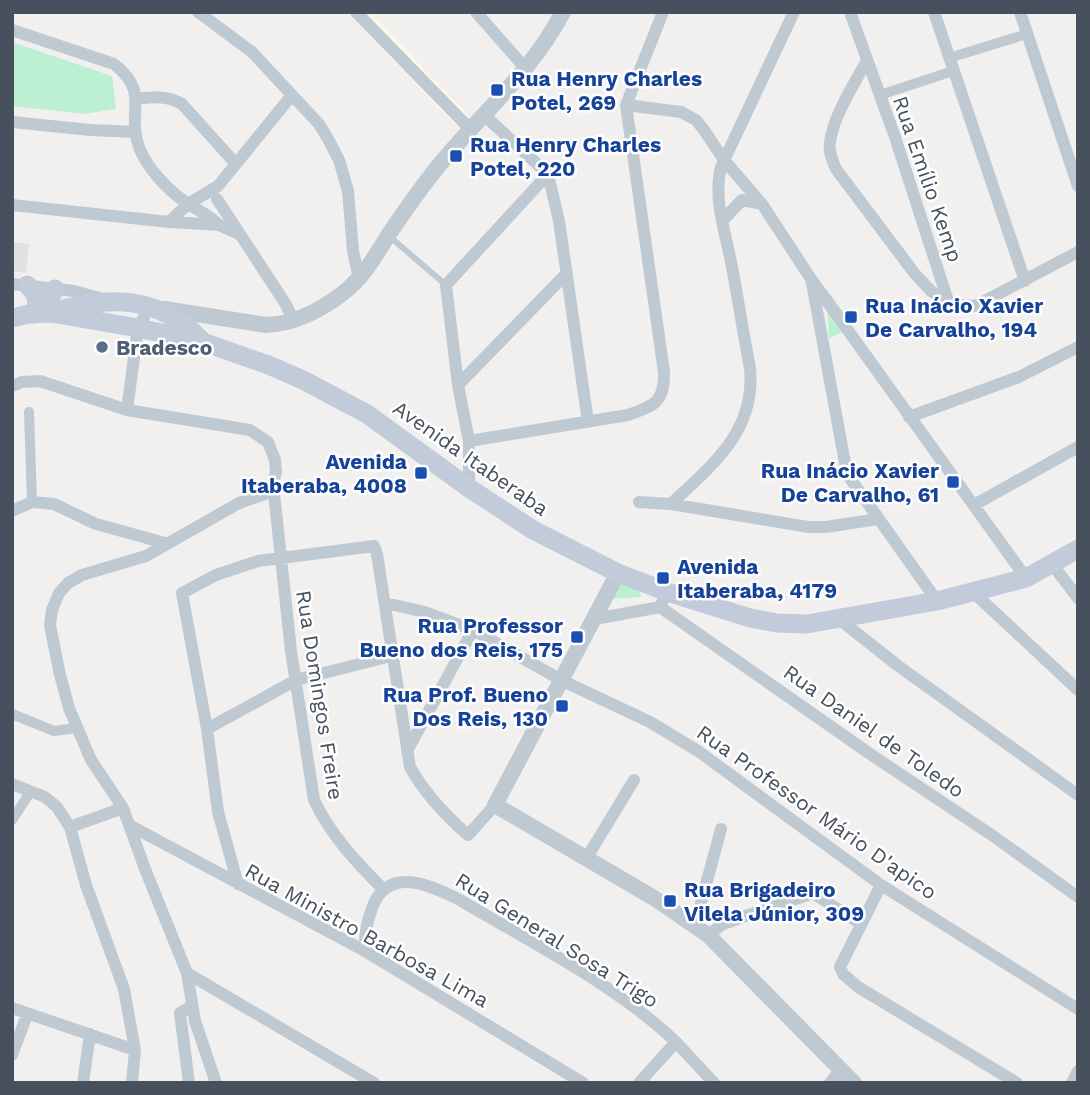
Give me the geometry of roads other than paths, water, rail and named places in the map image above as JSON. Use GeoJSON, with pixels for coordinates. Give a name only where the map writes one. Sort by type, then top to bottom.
{"type":"FeatureCollection","features":[{"type":"Feature","properties":{"kind":"main road"},"geometry":{"type":"LineString","coordinates":[[20,284],[34,291],[43,313]]}},
{"type":"Feature","properties":{"kind":"main road"},"geometry":{"type":"LineString","coordinates":[[43,313],[55,289]]}},
{"type":"Feature","properties":{"kind":"main road","name":"Avenida Itaberaba"},"geometry":{"type":"LineString","coordinates":[[12,318],[107,300],[203,342],[271,366],[335,395],[395,433],[468,488],[533,530],[664,599],[750,618],[807,624],[937,601],[1026,579],[1078,549]]}},
{"type":"Feature","properties":{"kind":"main road","name":"Avenida Itaberaba"},"geometry":{"type":"LineString","coordinates":[[43,313],[146,317]]}},
{"type":"Feature","properties":{"kind":"main road"},"geometry":{"type":"LineString","coordinates":[[146,317],[175,319]]}},
{"type":"Feature","properties":{"kind":"main road","name":"Avenida Itaberaba"},"geometry":{"type":"LineString","coordinates":[[175,319],[203,342]]}},
{"type":"Feature","properties":{"kind":"street"},"geometry":{"type":"LineString","coordinates":[[198,12],[252,52],[319,124],[339,160],[348,191],[353,251],[359,279]]}},
{"type":"Feature","properties":{"kind":"street"},"geometry":{"type":"LineString","coordinates":[[356,12],[471,130]]}},
{"type":"Feature","properties":{"kind":"street"},"geometry":{"type":"LineString","coordinates":[[476,12],[526,69]]}},
{"type":"Feature","properties":{"kind":"street"},"geometry":{"type":"LineString","coordinates":[[12,386],[22,382],[40,381],[127,410],[146,317],[206,317],[266,325],[294,321],[344,293],[359,279],[436,168],[526,69],[563,12]]}},
{"type":"Feature","properties":{"kind":"street"},"geometry":{"type":"LineString","coordinates":[[469,441],[628,415],[657,402],[665,386],[626,105],[663,12]]}},
{"type":"Feature","properties":{"kind":"street"},"geometry":{"type":"LineString","coordinates":[[671,505],[721,455],[737,434],[747,410],[752,388],[722,221],[718,177],[794,12]]}},
{"type":"Feature","properties":{"kind":"street","name":"Rua Emílio Kemp"},"geometry":{"type":"LineString","coordinates":[[850,12],[949,304]]}},
{"type":"Feature","properties":{"kind":"street"},"geometry":{"type":"LineString","coordinates":[[934,12],[1024,281]]}},
{"type":"Feature","properties":{"kind":"street"},"geometry":{"type":"LineString","coordinates":[[1020,12],[1078,186]]}},
{"type":"Feature","properties":{"kind":"street"},"geometry":{"type":"LineString","coordinates":[[12,30],[114,64],[126,73],[134,85],[135,132],[145,161],[156,175],[188,204],[219,225],[239,234]]}},
{"type":"Feature","properties":{"kind":"street"},"geometry":{"type":"LineString","coordinates":[[880,95],[1027,34]]}},
{"type":"Feature","properties":{"kind":"street"},"geometry":{"type":"LineString","coordinates":[[867,61],[835,124],[829,144],[831,157],[836,169],[886,239],[930,291],[949,304],[975,306],[1078,252]]}},
{"type":"Feature","properties":{"kind":"street"},"geometry":{"type":"LineString","coordinates":[[169,222],[188,204],[217,193],[236,164],[292,95]]}},
{"type":"Feature","properties":{"kind":"street"},"geometry":{"type":"LineString","coordinates":[[136,99],[160,97],[174,99],[182,104],[236,164]]}},
{"type":"Feature","properties":{"kind":"street"},"geometry":{"type":"LineString","coordinates":[[626,105],[681,112],[695,120],[704,130],[724,160],[762,204],[811,279],[1026,579]]}},
{"type":"Feature","properties":{"kind":"street"},"geometry":{"type":"LineString","coordinates":[[485,116],[548,174],[559,221],[588,422]]}},
{"type":"Feature","properties":{"kind":"street"},"geometry":{"type":"LineString","coordinates":[[12,122],[135,132]]}},
{"type":"Feature","properties":{"kind":"street"},"geometry":{"type":"LineString","coordinates":[[468,488],[469,441],[458,386],[446,285],[548,174]]}},
{"type":"Feature","properties":{"kind":"street"},"geometry":{"type":"LineString","coordinates":[[217,193],[219,225]]}},
{"type":"Feature","properties":{"kind":"street"},"geometry":{"type":"LineString","coordinates":[[217,193],[239,234],[294,321]]}},
{"type":"Feature","properties":{"kind":"street"},"geometry":{"type":"LineString","coordinates":[[722,221],[742,200],[762,204]]}},
{"type":"Feature","properties":{"kind":"street"},"geometry":{"type":"LineString","coordinates":[[12,205],[219,225]]}},
{"type":"Feature","properties":{"kind":"street"},"geometry":{"type":"LineString","coordinates":[[458,386],[567,273]]}},
{"type":"Feature","properties":{"kind":"street"},"geometry":{"type":"LineString","coordinates":[[811,279],[844,465],[854,487],[937,601]]}},
{"type":"Feature","properties":{"kind":"street"},"geometry":{"type":"LineString","coordinates":[[20,284],[74,291],[107,300]]}},
{"type":"Feature","properties":{"kind":"street"},"geometry":{"type":"LineString","coordinates":[[175,319],[206,317]]}},
{"type":"Feature","properties":{"kind":"street"},"geometry":{"type":"LineString","coordinates":[[909,416],[1019,377],[1078,347]]}},
{"type":"Feature","properties":{"kind":"street","name":"Rua Domingos Freire"},"geometry":{"type":"LineString","coordinates":[[127,410],[250,430],[268,442],[275,460],[273,484],[280,557],[314,800],[324,822],[360,867],[383,889]]}},
{"type":"Feature","properties":{"kind":"street"},"geometry":{"type":"LineString","coordinates":[[29,412],[32,502]]}},
{"type":"Feature","properties":{"kind":"street"},"geometry":{"type":"LineString","coordinates":[[974,505],[1078,447]]}},
{"type":"Feature","properties":{"kind":"street"},"geometry":{"type":"LineString","coordinates":[[216,1083],[200,1039],[187,973],[123,808],[92,760],[78,728],[60,675],[50,625],[52,610],[59,593],[68,583],[82,575],[146,556],[239,503],[265,494],[273,484]]}},
{"type":"Feature","properties":{"kind":"street"},"geometry":{"type":"LineString","coordinates":[[12,511],[32,502],[54,504],[96,524],[165,543]]}},
{"type":"Feature","properties":{"kind":"street"},"geometry":{"type":"LineString","coordinates":[[639,502],[807,527],[826,527],[878,519]]}},
{"type":"Feature","properties":{"kind":"street"},"geometry":{"type":"LineString","coordinates":[[238,884],[218,812],[207,729],[183,593],[239,565],[280,557],[374,546],[410,767],[421,788],[468,835],[495,805],[618,573]]}},
{"type":"Feature","properties":{"kind":"street"},"geometry":{"type":"LineString","coordinates":[[1052,564],[1078,598]]}},
{"type":"Feature","properties":{"kind":"street"},"geometry":{"type":"LineString","coordinates":[[973,592],[1078,690]]}},
{"type":"Feature","properties":{"kind":"street"},"geometry":{"type":"LineString","coordinates":[[595,619],[664,599]]}},
{"type":"Feature","properties":{"kind":"street","name":"Rua Daniel de Toledo"},"geometry":{"type":"LineString","coordinates":[[664,599],[873,756],[996,838],[1078,897]]}},
{"type":"Feature","properties":{"kind":"street","name":"Rua Professor Mário D'apico"},"geometry":{"type":"LineString","coordinates":[[385,603],[425,612],[473,630],[563,681],[650,722],[698,751],[881,885],[1078,1009]]}},
{"type":"Feature","properties":{"kind":"street"},"geometry":{"type":"LineString","coordinates":[[839,619],[897,665],[1078,795]]}},
{"type":"Feature","properties":{"kind":"street"},"geometry":{"type":"LineString","coordinates":[[407,751],[473,630]]}},
{"type":"Feature","properties":{"kind":"street"},"geometry":{"type":"LineString","coordinates":[[207,729],[296,680],[391,656]]}},
{"type":"Feature","properties":{"kind":"street"},"geometry":{"type":"LineString","coordinates":[[12,714],[54,731],[78,728]]}},
{"type":"Feature","properties":{"kind":"street"},"geometry":{"type":"LineString","coordinates":[[586,859],[634,780]]}},
{"type":"Feature","properties":{"kind":"street"},"geometry":{"type":"LineString","coordinates":[[12,784],[31,790],[57,807],[70,827],[86,885],[124,989],[135,1050],[132,1083]]}},
{"type":"Feature","properties":{"kind":"street"},"geometry":{"type":"LineString","coordinates":[[12,820],[31,790]]}},
{"type":"Feature","properties":{"kind":"street"},"geometry":{"type":"LineString","coordinates":[[495,805],[701,930],[854,1083]]}},
{"type":"Feature","properties":{"kind":"street"},"geometry":{"type":"LineString","coordinates":[[70,827],[123,808]]}},
{"type":"Feature","properties":{"kind":"street","name":"Rua Ministro Barbosa Lima"},"geometry":{"type":"LineString","coordinates":[[129,825],[365,951],[583,1083]]}},
{"type":"Feature","properties":{"kind":"street"},"geometry":{"type":"LineString","coordinates":[[701,930],[721,829]]}},
{"type":"Feature","properties":{"kind":"street","name":"Rua General Sosa Trigo"},"geometry":{"type":"LineString","coordinates":[[383,889],[393,884],[410,882],[432,886],[460,900],[621,997],[649,1017],[714,1083]]}},
{"type":"Feature","properties":{"kind":"street"},"geometry":{"type":"LineString","coordinates":[[881,885],[840,967],[849,980],[1017,1083]]}},
{"type":"Feature","properties":{"kind":"street"},"geometry":{"type":"LineString","coordinates":[[365,951],[364,935],[369,917],[383,889]]}},
{"type":"Feature","properties":{"kind":"street"},"geometry":{"type":"LineString","coordinates":[[701,930],[813,893],[860,924]]}},
{"type":"Feature","properties":{"kind":"street"},"geometry":{"type":"LineString","coordinates":[[187,973],[374,1083]]}},
{"type":"Feature","properties":{"kind":"street"},"geometry":{"type":"LineString","coordinates":[[189,1083],[180,1013],[192,1006]]}},
{"type":"Feature","properties":{"kind":"street"},"geometry":{"type":"LineString","coordinates":[[12,1008],[135,1050]]}},
{"type":"Feature","properties":{"kind":"street"},"geometry":{"type":"LineString","coordinates":[[12,1055],[27,1015]]}},
{"type":"Feature","properties":{"kind":"street"},"geometry":{"type":"LineString","coordinates":[[83,1083],[90,1034]]}},
{"type":"Feature","properties":{"kind":"street"},"geometry":{"type":"LineString","coordinates":[[639,1083],[676,1042]]}},
{"type":"Feature","properties":{"kind":"street"},"geometry":{"type":"LineString","coordinates":[[830,1083],[841,1069]]}},
{"type":"Feature","properties":{"kind":"street"},"geometry":{"type":"LineString","coordinates":[[1072,1083],[1078,1071]]}},
{"type":"Feature","properties":{"kind":"lane"},"geometry":{"type":"LineString","coordinates":[[389,235],[446,285]]}},
{"type":"Feature","properties":{"kind":"place","name":"Rua Henry Charles Potel, 269"},"geometry":{"type":"Point","coordinates":[497,90]}},
{"type":"Feature","properties":{"kind":"place","name":"Rua Henry Charles Potel, 220"},"geometry":{"type":"Point","coordinates":[456,156]}},
{"type":"Feature","properties":{"kind":"place","name":"Rua Inácio Xavier De Carvalho, 194"},"geometry":{"type":"Point","coordinates":[851,317]}},
{"type":"Feature","properties":{"kind":"place","name":"Bradesco"},"geometry":{"type":"Point","coordinates":[102,347]}},
{"type":"Feature","properties":{"kind":"place","name":"Avenida Itaberaba, 4008"},"geometry":{"type":"Point","coordinates":[421,473]}},
{"type":"Feature","properties":{"kind":"place","name":"Rua Inácio Xavier De Carvalho, 61"},"geometry":{"type":"Point","coordinates":[953,482]}},
{"type":"Feature","properties":{"kind":"place","name":"Avenida Itaberaba, 4179"},"geometry":{"type":"Point","coordinates":[663,578]}},
{"type":"Feature","properties":{"kind":"place","name":"Rua Professor Bueno dos Reis, 175"},"geometry":{"type":"Point","coordinates":[577,637]}},
{"type":"Feature","properties":{"kind":"place","name":"Rua Prof. Bueno Dos Reis, 130"},"geometry":{"type":"Point","coordinates":[562,706]}},
{"type":"Feature","properties":{"kind":"place","name":"Rua Brigadeiro Vilela Júnior, 309"},"geometry":{"type":"Point","coordinates":[670,901]}}]}
